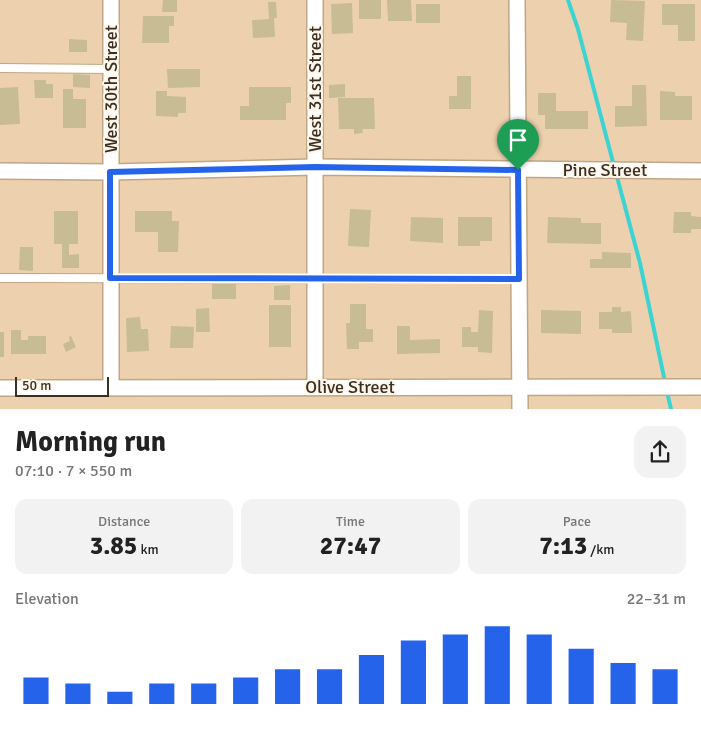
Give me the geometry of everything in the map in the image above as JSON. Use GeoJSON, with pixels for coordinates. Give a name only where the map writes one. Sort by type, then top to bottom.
{"type":"FeatureCollection","features":[{"type":"Feature","properties":{"kind":"street","name":"West 30th Street"},"geometry":{"type":"LineString","coordinates":[[110,387],[111,0]]}},
{"type":"Feature","properties":{"kind":"street","name":"West 31st Street"},"geometry":{"type":"LineString","coordinates":[[315,0],[315,387]]}},
{"type":"Feature","properties":{"kind":"street"},"geometry":{"type":"LineString","coordinates":[[517,0],[520,409]]}},
{"type":"Feature","properties":{"kind":"street","name":"Pine Street"},"geometry":{"type":"LineString","coordinates":[[0,171],[110,172],[315,167],[701,171]]}},
{"type":"Feature","properties":{"kind":"street","name":"Olive Street"},"geometry":{"type":"LineString","coordinates":[[0,388],[701,387]]}},
{"type":"Feature","properties":{"kind":"lane"},"geometry":{"type":"LineString","coordinates":[[0,68],[110,69]]}},
{"type":"Feature","properties":{"kind":"lane"},"geometry":{"type":"LineString","coordinates":[[0,278],[519,279]]}},
{"type":"Feature","properties":{"kind":"building"},"geometry":{"type":"Polygon","coordinates":[[[163,0],[177,0],[177,12],[162,12],[163,0]]]}},
{"type":"Feature","properties":{"kind":"building"},"geometry":{"type":"Polygon","coordinates":[[[359,0],[381,0],[381,19],[359,19],[359,0]]]}},
{"type":"Feature","properties":{"kind":"building"},"geometry":{"type":"Polygon","coordinates":[[[387,0],[411,0],[412,21],[388,21],[387,0]]]}},
{"type":"Feature","properties":{"kind":"building"},"geometry":{"type":"Polygon","coordinates":[[[611,0],[645,1],[643,41],[626,40],[627,23],[610,22],[611,0]]]}},
{"type":"Feature","properties":{"kind":"building"},"geometry":{"type":"Polygon","coordinates":[[[268,2],[276,2],[277,18],[274,18],[275,37],[253,38],[252,20],[269,19],[268,2]]]}},
{"type":"Feature","properties":{"kind":"building"},"geometry":{"type":"Polygon","coordinates":[[[352,3],[353,33],[332,34],[331,4],[352,3]]]}},
{"type":"Feature","properties":{"kind":"building"},"geometry":{"type":"Polygon","coordinates":[[[416,4],[440,4],[440,23],[416,23],[416,4]]]}},
{"type":"Feature","properties":{"kind":"building"},"geometry":{"type":"Polygon","coordinates":[[[662,4],[695,4],[695,41],[678,41],[678,25],[662,25],[662,4]]]}},
{"type":"Feature","properties":{"kind":"building"},"geometry":{"type":"Polygon","coordinates":[[[143,16],[174,16],[174,26],[169,26],[169,43],[142,43],[143,16]]]}},
{"type":"Feature","properties":{"kind":"building"},"geometry":{"type":"Polygon","coordinates":[[[69,39],[87,40],[87,52],[69,52],[69,39]]]}},
{"type":"Feature","properties":{"kind":"building"},"geometry":{"type":"Polygon","coordinates":[[[167,69],[200,69],[200,87],[168,88],[167,69]]]}},
{"type":"Feature","properties":{"kind":"building"},"geometry":{"type":"Polygon","coordinates":[[[73,74],[90,75],[90,88],[73,87],[73,74]]]}},
{"type":"Feature","properties":{"kind":"building"},"geometry":{"type":"Polygon","coordinates":[[[457,76],[471,76],[471,109],[449,109],[449,96],[457,96],[457,76]]]}},
{"type":"Feature","properties":{"kind":"building"},"geometry":{"type":"Polygon","coordinates":[[[34,80],[46,80],[46,84],[53,84],[53,98],[35,98],[34,80]]]}},
{"type":"Feature","properties":{"kind":"building"},"geometry":{"type":"Polygon","coordinates":[[[345,84],[345,97],[329,98],[329,85],[345,84]]]}},
{"type":"Feature","properties":{"kind":"building"},"geometry":{"type":"Polygon","coordinates":[[[632,85],[646,85],[647,126],[615,127],[615,106],[632,106],[632,85]]]}},
{"type":"Feature","properties":{"kind":"building"},"geometry":{"type":"Polygon","coordinates":[[[18,87],[20,124],[0,125],[0,88],[18,87]]]}},
{"type":"Feature","properties":{"kind":"building"},"geometry":{"type":"Polygon","coordinates":[[[249,87],[291,87],[291,103],[286,103],[286,120],[240,120],[240,106],[249,106],[249,87]]]}},
{"type":"Feature","properties":{"kind":"building"},"geometry":{"type":"Polygon","coordinates":[[[63,89],[73,89],[73,99],[86,99],[86,128],[63,128],[63,89]]]}},
{"type":"Feature","properties":{"kind":"building"},"geometry":{"type":"Polygon","coordinates":[[[156,91],[167,91],[167,96],[186,97],[186,113],[178,113],[178,117],[156,116],[156,91]]]}},
{"type":"Feature","properties":{"kind":"building"},"geometry":{"type":"Polygon","coordinates":[[[660,91],[675,92],[675,96],[692,96],[692,120],[660,120],[660,91]]]}},
{"type":"Feature","properties":{"kind":"building"},"geometry":{"type":"Polygon","coordinates":[[[538,93],[556,93],[556,111],[588,111],[588,129],[545,129],[545,115],[538,115],[538,93]]]}},
{"type":"Feature","properties":{"kind":"building"},"geometry":{"type":"Polygon","coordinates":[[[338,98],[374,98],[375,129],[362,129],[363,133],[354,134],[354,129],[339,129],[338,98]]]}},
{"type":"Feature","properties":{"kind":"building"},"geometry":{"type":"Polygon","coordinates":[[[350,209],[371,210],[369,247],[348,246],[350,209]]]}},
{"type":"Feature","properties":{"kind":"building"},"geometry":{"type":"Polygon","coordinates":[[[54,211],[78,211],[78,244],[69,244],[69,255],[79,254],[79,268],[62,268],[62,244],[54,244],[54,211]]]}},
{"type":"Feature","properties":{"kind":"building"},"geometry":{"type":"Polygon","coordinates":[[[135,211],[172,211],[172,221],[179,221],[178,252],[158,252],[158,232],[135,232],[135,211]]]}},
{"type":"Feature","properties":{"kind":"building"},"geometry":{"type":"Polygon","coordinates":[[[674,212],[691,212],[691,216],[701,217],[701,229],[691,229],[691,233],[673,233],[674,212]]]}},
{"type":"Feature","properties":{"kind":"building"},"geometry":{"type":"Polygon","coordinates":[[[411,217],[443,218],[443,243],[410,241],[411,217]]]}},
{"type":"Feature","properties":{"kind":"building"},"geometry":{"type":"Polygon","coordinates":[[[458,217],[492,217],[492,241],[480,241],[480,246],[458,246],[458,217]]]}},
{"type":"Feature","properties":{"kind":"building"},"geometry":{"type":"Polygon","coordinates":[[[548,217],[581,218],[581,223],[601,223],[601,244],[547,243],[548,217]]]}},
{"type":"Feature","properties":{"kind":"building"},"geometry":{"type":"Polygon","coordinates":[[[20,247],[33,247],[33,271],[19,270],[20,247]]]}},
{"type":"Feature","properties":{"kind":"building"},"geometry":{"type":"Polygon","coordinates":[[[602,252],[631,253],[631,268],[590,268],[590,259],[602,259],[602,252]]]}},
{"type":"Feature","properties":{"kind":"building"},"geometry":{"type":"Polygon","coordinates":[[[212,284],[236,284],[236,299],[212,299],[212,284]]]}},
{"type":"Feature","properties":{"kind":"building"},"geometry":{"type":"Polygon","coordinates":[[[290,285],[290,300],[274,300],[274,286],[290,285]]]}},
{"type":"Feature","properties":{"kind":"building"},"geometry":{"type":"Polygon","coordinates":[[[350,304],[366,304],[366,329],[373,329],[373,342],[359,342],[359,349],[347,349],[346,323],[350,323],[350,304]]]}},
{"type":"Feature","properties":{"kind":"building"},"geometry":{"type":"Polygon","coordinates":[[[269,305],[291,305],[291,347],[269,347],[269,305]]]}},
{"type":"Feature","properties":{"kind":"building"},"geometry":{"type":"Polygon","coordinates":[[[612,307],[621,307],[621,312],[631,311],[632,333],[612,333],[612,329],[599,329],[599,312],[612,312],[612,307]]]}},
{"type":"Feature","properties":{"kind":"building"},"geometry":{"type":"Polygon","coordinates":[[[209,308],[210,332],[196,332],[196,309],[209,308]]]}},
{"type":"Feature","properties":{"kind":"building"},"geometry":{"type":"Polygon","coordinates":[[[479,310],[493,311],[492,353],[478,352],[478,347],[462,347],[462,327],[471,327],[471,332],[478,332],[479,310]]]}},
{"type":"Feature","properties":{"kind":"building"},"geometry":{"type":"Polygon","coordinates":[[[541,310],[581,311],[581,334],[541,333],[541,310]]]}},
{"type":"Feature","properties":{"kind":"building"},"geometry":{"type":"Polygon","coordinates":[[[140,317],[141,329],[148,329],[149,351],[127,352],[126,318],[140,317]]]}},
{"type":"Feature","properties":{"kind":"building"},"geometry":{"type":"Polygon","coordinates":[[[171,326],[194,327],[193,348],[170,348],[171,326]]]}},
{"type":"Feature","properties":{"kind":"building"},"geometry":{"type":"Polygon","coordinates":[[[397,326],[410,326],[410,340],[440,339],[440,353],[397,354],[397,326]]]}},
{"type":"Feature","properties":{"kind":"building"},"geometry":{"type":"Polygon","coordinates":[[[11,330],[21,330],[21,340],[28,340],[28,336],[46,336],[46,354],[11,354],[11,330]]]}},
{"type":"Feature","properties":{"kind":"building"},"geometry":{"type":"Polygon","coordinates":[[[0,332],[4,332],[4,357],[0,357],[0,332]]]}},
{"type":"Feature","properties":{"kind":"building"},"geometry":{"type":"Polygon","coordinates":[[[71,336],[76,347],[66,352],[63,344],[70,341],[69,337],[71,336]]]}},
{"type":"Feature","properties":{"kind":"waterway"},"geometry":{"type":"LineString","coordinates":[[568,0],[578,29],[614,166]]}},
{"type":"Feature","properties":{"kind":"waterway"},"geometry":{"type":"LineString","coordinates":[[616,173],[640,263],[665,382]]}},
{"type":"Feature","properties":{"kind":"waterway"},"geometry":{"type":"LineString","coordinates":[[667,392],[671,409]]}},
{"type":"Feature","properties":{"kind":"route"},"geometry":{"type":"LineString","coordinates":[[315,167],[518,170],[519,279],[110,278],[110,172],[315,167]]}}]}
